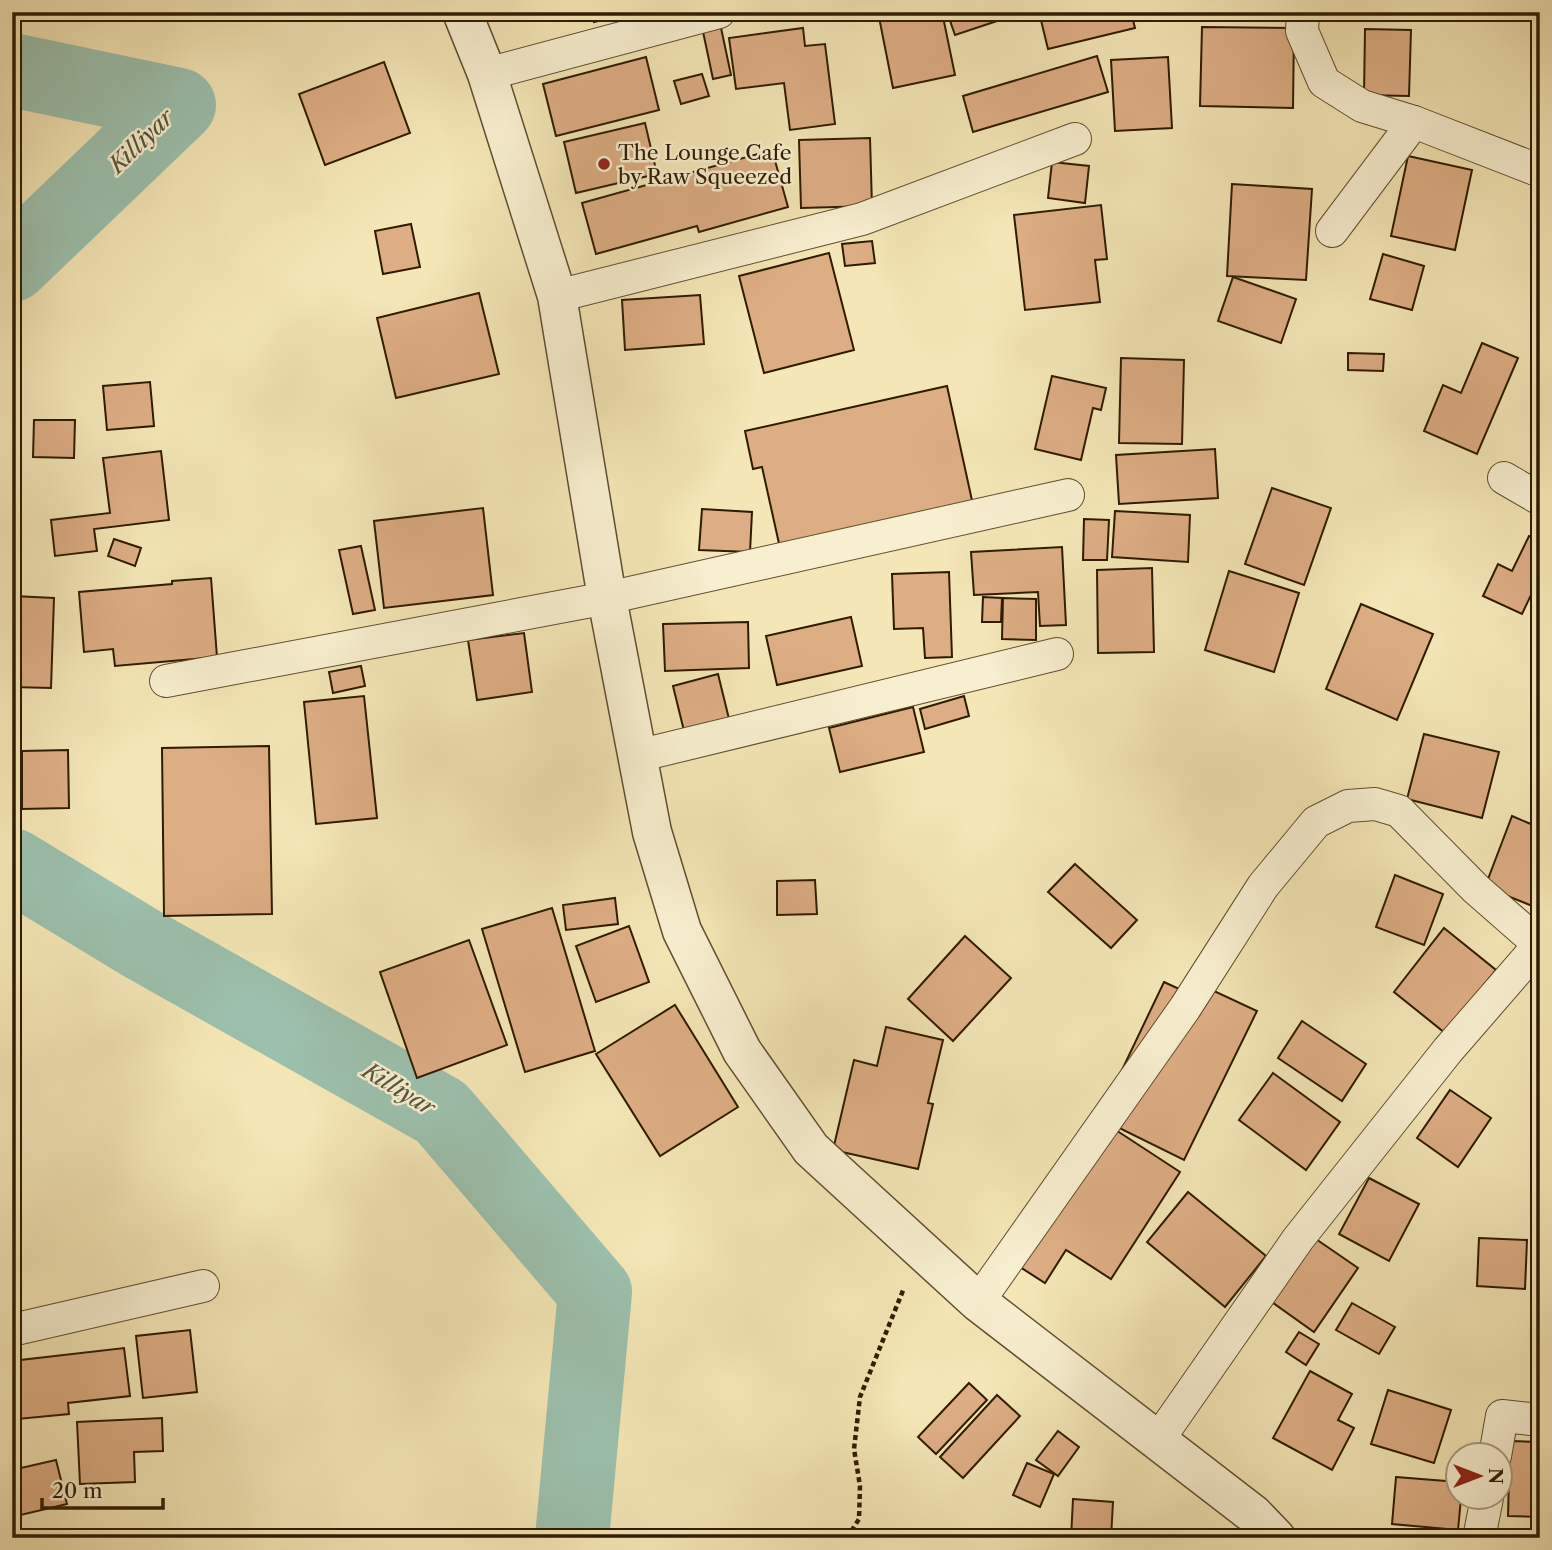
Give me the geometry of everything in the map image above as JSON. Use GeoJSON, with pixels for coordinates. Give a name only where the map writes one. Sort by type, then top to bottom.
{"type":"FeatureCollection","features":[{"type":"Feature","properties":{"kind":"street"},"geometry":{"type":"LineString","coordinates":[[462,12],[487,74],[557,296],[607,598],[652,832],[682,931],[742,1051],[811,1149],[978,1302],[1253,1514],[1276,1538]]}},
{"type":"Feature","properties":{"kind":"street"},"geometry":{"type":"LineString","coordinates":[[487,74],[719,12]]}},
{"type":"Feature","properties":{"kind":"street"},"geometry":{"type":"LineString","coordinates":[[1303,12],[1302,31],[1324,82],[1362,106],[1414,122],[1540,171]]}},
{"type":"Feature","properties":{"kind":"street"},"geometry":{"type":"LineString","coordinates":[[1332,231],[1414,122]]}},
{"type":"Feature","properties":{"kind":"street"},"geometry":{"type":"LineString","coordinates":[[557,296],[862,219],[1075,139]]}},
{"type":"Feature","properties":{"kind":"street"},"geometry":{"type":"LineString","coordinates":[[1504,478],[1540,499]]}},
{"type":"Feature","properties":{"kind":"street"},"geometry":{"type":"LineString","coordinates":[[166,681],[607,598],[1069,495]]}},
{"type":"Feature","properties":{"kind":"street"},"geometry":{"type":"LineString","coordinates":[[637,756],[1057,654]]}},
{"type":"Feature","properties":{"kind":"street"},"geometry":{"type":"LineString","coordinates":[[978,1302],[1185,1008],[1263,886],[1316,822],[1348,806],[1374,804],[1399,811],[1476,889],[1540,944],[1448,1050],[1297,1239],[1158,1440]]}},
{"type":"Feature","properties":{"kind":"street"},"geometry":{"type":"LineString","coordinates":[[12,1330],[203,1286]]}},
{"type":"Feature","properties":{"kind":"street"},"geometry":{"type":"LineString","coordinates":[[1497,1442],[1502,1416],[1540,1420]]}},
{"type":"Feature","properties":{"kind":"street"},"geometry":{"type":"LineString","coordinates":[[1479,1538],[1484,1512]]}},
{"type":"Feature","properties":{"kind":"path"},"geometry":{"type":"LineString","coordinates":[[847,1538],[859,1519],[860,1486],[854,1449],[860,1397],[920,1249]]}},
{"type":"Feature","properties":{"kind":"building"},"geometry":{"type":"Polygon","coordinates":[[[592,12],[636,12],[594,22],[592,12]]]}},
{"type":"Feature","properties":{"kind":"building"},"geometry":{"type":"Polygon","coordinates":[[[878,12],[942,12],[955,75],[893,88],[878,12]]]}},
{"type":"Feature","properties":{"kind":"building"},"geometry":{"type":"Polygon","coordinates":[[[947,12],[1001,12],[1003,19],[955,35],[947,12]]]}},
{"type":"Feature","properties":{"kind":"building"},"geometry":{"type":"Polygon","coordinates":[[[1039,12],[1131,12],[1135,28],[1048,49],[1039,12]]]}},
{"type":"Feature","properties":{"kind":"building"},"geometry":{"type":"Polygon","coordinates":[[[1318,12],[1417,12],[1417,16],[1318,20],[1318,12]]]}},
{"type":"Feature","properties":{"kind":"building"},"geometry":{"type":"Polygon","coordinates":[[[1472,12],[1521,12],[1520,20],[1472,12]]]}},
{"type":"Feature","properties":{"kind":"building"},"geometry":{"type":"Polygon","coordinates":[[[720,23],[731,75],[713,79],[702,27],[720,23]]]}},
{"type":"Feature","properties":{"kind":"building"},"geometry":{"type":"Polygon","coordinates":[[[1202,27],[1294,28],[1293,108],[1200,106],[1202,27]]]}},
{"type":"Feature","properties":{"kind":"building"},"geometry":{"type":"Polygon","coordinates":[[[803,28],[805,46],[825,44],[835,124],[790,130],[784,83],[736,89],[729,38],[803,28]]]}},
{"type":"Feature","properties":{"kind":"building"},"geometry":{"type":"Polygon","coordinates":[[[1365,29],[1411,30],[1409,96],[1364,95],[1365,29]]]}},
{"type":"Feature","properties":{"kind":"building"},"geometry":{"type":"Polygon","coordinates":[[[1097,56],[1108,92],[973,132],[963,96],[1097,56]]]}},
{"type":"Feature","properties":{"kind":"building"},"geometry":{"type":"Polygon","coordinates":[[[646,57],[659,110],[556,136],[543,84],[646,57]]]}},
{"type":"Feature","properties":{"kind":"building"},"geometry":{"type":"Polygon","coordinates":[[[1168,57],[1172,128],[1115,131],[1111,60],[1168,57]]]}},
{"type":"Feature","properties":{"kind":"building"},"geometry":{"type":"Polygon","coordinates":[[[384,62],[410,133],[325,165],[299,94],[384,62]]]}},
{"type":"Feature","properties":{"kind":"building"},"geometry":{"type":"Polygon","coordinates":[[[702,74],[709,96],[681,104],[674,81],[702,74]]]}},
{"type":"Feature","properties":{"kind":"building"},"geometry":{"type":"Polygon","coordinates":[[[645,123],[657,174],[576,193],[564,142],[645,123]]]}},
{"type":"Feature","properties":{"kind":"building"},"geometry":{"type":"Polygon","coordinates":[[[870,138],[872,206],[801,208],[799,140],[870,138]]]}},
{"type":"Feature","properties":{"kind":"building"},"geometry":{"type":"Polygon","coordinates":[[[772,150],[788,207],[699,232],[697,226],[596,254],[582,203],[772,150]]]}},
{"type":"Feature","properties":{"kind":"building"},"geometry":{"type":"Polygon","coordinates":[[[1408,156],[1472,170],[1455,250],[1391,236],[1408,156]]]}},
{"type":"Feature","properties":{"kind":"building"},"geometry":{"type":"Polygon","coordinates":[[[1052,162],[1089,166],[1085,203],[1048,198],[1052,162]]]}},
{"type":"Feature","properties":{"kind":"building"},"geometry":{"type":"Polygon","coordinates":[[[1232,184],[1312,189],[1306,280],[1227,276],[1232,184]]]}},
{"type":"Feature","properties":{"kind":"building"},"geometry":{"type":"Polygon","coordinates":[[[1101,205],[1107,259],[1095,260],[1100,302],[1025,310],[1014,215],[1101,205]]]}},
{"type":"Feature","properties":{"kind":"building"},"geometry":{"type":"Polygon","coordinates":[[[411,224],[420,267],[383,274],[375,231],[411,224]]]}},
{"type":"Feature","properties":{"kind":"building"},"geometry":{"type":"Polygon","coordinates":[[[872,241],[875,263],[845,266],[842,244],[872,241]]]}},
{"type":"Feature","properties":{"kind":"building"},"geometry":{"type":"Polygon","coordinates":[[[829,253],[854,350],[764,373],[739,276],[829,253]]]}},
{"type":"Feature","properties":{"kind":"building"},"geometry":{"type":"Polygon","coordinates":[[[1383,254],[1424,266],[1412,310],[1370,299],[1383,254]]]}},
{"type":"Feature","properties":{"kind":"building"},"geometry":{"type":"Polygon","coordinates":[[[1233,277],[1296,299],[1281,343],[1218,321],[1233,277]]]}},
{"type":"Feature","properties":{"kind":"building"},"geometry":{"type":"Polygon","coordinates":[[[479,293],[499,374],[396,398],[377,318],[479,293]]]}},
{"type":"Feature","properties":{"kind":"building"},"geometry":{"type":"Polygon","coordinates":[[[700,295],[704,344],[625,350],[622,300],[700,295]]]}},
{"type":"Feature","properties":{"kind":"building"},"geometry":{"type":"Polygon","coordinates":[[[1482,343],[1518,358],[1477,454],[1424,431],[1443,385],[1461,393],[1482,343]]]}},
{"type":"Feature","properties":{"kind":"building"},"geometry":{"type":"Polygon","coordinates":[[[1348,353],[1384,354],[1383,371],[1348,370],[1348,353]]]}},
{"type":"Feature","properties":{"kind":"building"},"geometry":{"type":"Polygon","coordinates":[[[1121,358],[1184,360],[1182,444],[1119,443],[1121,358]]]}},
{"type":"Feature","properties":{"kind":"building"},"geometry":{"type":"Polygon","coordinates":[[[1052,376],[1106,388],[1101,410],[1093,408],[1081,460],[1035,449],[1052,376]]]}},
{"type":"Feature","properties":{"kind":"building"},"geometry":{"type":"Polygon","coordinates":[[[150,382],[154,426],[107,430],[103,386],[150,382]]]}},
{"type":"Feature","properties":{"kind":"building"},"geometry":{"type":"Polygon","coordinates":[[[947,386],[973,505],[780,548],[762,467],[753,469],[745,431],[947,386]]]}},
{"type":"Feature","properties":{"kind":"building"},"geometry":{"type":"Polygon","coordinates":[[[34,420],[75,420],[74,458],[33,457],[34,420]]]}},
{"type":"Feature","properties":{"kind":"building"},"geometry":{"type":"Polygon","coordinates":[[[1215,449],[1218,498],[1119,504],[1116,455],[1215,449]]]}},
{"type":"Feature","properties":{"kind":"building"},"geometry":{"type":"Polygon","coordinates":[[[161,451],[169,520],[94,529],[97,551],[55,556],[51,520],[110,513],[103,458],[161,451]]]}},
{"type":"Feature","properties":{"kind":"building"},"geometry":{"type":"Polygon","coordinates":[[[1272,488],[1331,508],[1304,585],[1245,564],[1272,488]]]}},
{"type":"Feature","properties":{"kind":"building"},"geometry":{"type":"Polygon","coordinates":[[[483,508],[493,595],[384,608],[374,521],[483,508]]]}},
{"type":"Feature","properties":{"kind":"building"},"geometry":{"type":"Polygon","coordinates":[[[702,509],[752,512],[750,552],[699,550],[702,509]]]}},
{"type":"Feature","properties":{"kind":"building"},"geometry":{"type":"Polygon","coordinates":[[[1115,511],[1190,515],[1188,562],[1112,557],[1115,511]]]}},
{"type":"Feature","properties":{"kind":"building"},"geometry":{"type":"Polygon","coordinates":[[[1084,519],[1109,520],[1107,560],[1083,560],[1084,519]]]}},
{"type":"Feature","properties":{"kind":"building"},"geometry":{"type":"Polygon","coordinates":[[[1529,536],[1540,541],[1540,576],[1522,614],[1483,596],[1498,564],[1512,571],[1529,536]]]}},
{"type":"Feature","properties":{"kind":"building"},"geometry":{"type":"Polygon","coordinates":[[[114,539],[141,548],[135,566],[108,556],[114,539]]]}},
{"type":"Feature","properties":{"kind":"building"},"geometry":{"type":"Polygon","coordinates":[[[361,546],[375,610],[353,614],[339,550],[361,546]]]}},
{"type":"Feature","properties":{"kind":"building"},"geometry":{"type":"Polygon","coordinates":[[[1062,547],[1066,625],[1040,626],[1038,592],[974,595],[971,552],[1062,547]]]}},
{"type":"Feature","properties":{"kind":"building"},"geometry":{"type":"Polygon","coordinates":[[[1152,568],[1154,652],[1098,653],[1097,570],[1152,568]]]}},
{"type":"Feature","properties":{"kind":"building"},"geometry":{"type":"Polygon","coordinates":[[[1229,571],[1299,593],[1274,672],[1205,650],[1229,571]]]}},
{"type":"Feature","properties":{"kind":"building"},"geometry":{"type":"Polygon","coordinates":[[[949,572],[952,657],[925,658],[923,628],[894,629],[892,574],[949,572]]]}},
{"type":"Feature","properties":{"kind":"building"},"geometry":{"type":"Polygon","coordinates":[[[211,578],[217,657],[115,666],[113,649],[84,652],[79,592],[211,578]]]}},
{"type":"Feature","properties":{"kind":"building"},"geometry":{"type":"Polygon","coordinates":[[[12,582],[14,596],[54,598],[51,688],[12,687],[12,582]]]}},
{"type":"Feature","properties":{"kind":"building"},"geometry":{"type":"Polygon","coordinates":[[[983,597],[1002,598],[1001,622],[982,622],[983,597]]]}},
{"type":"Feature","properties":{"kind":"building"},"geometry":{"type":"Polygon","coordinates":[[[1003,598],[1036,599],[1036,640],[1002,639],[1003,598]]]}},
{"type":"Feature","properties":{"kind":"building"},"geometry":{"type":"Polygon","coordinates":[[[1361,604],[1433,634],[1397,720],[1326,689],[1361,604]]]}},
{"type":"Feature","properties":{"kind":"building"},"geometry":{"type":"Polygon","coordinates":[[[851,617],[862,666],[777,685],[766,636],[851,617]]]}},
{"type":"Feature","properties":{"kind":"building"},"geometry":{"type":"Polygon","coordinates":[[[748,622],[749,668],[665,671],[663,624],[748,622]]]}},
{"type":"Feature","properties":{"kind":"building"},"geometry":{"type":"Polygon","coordinates":[[[524,633],[532,692],[477,700],[468,640],[524,633]]]}},
{"type":"Feature","properties":{"kind":"building"},"geometry":{"type":"Polygon","coordinates":[[[361,666],[365,686],[333,693],[329,672],[361,666]]]}},
{"type":"Feature","properties":{"kind":"building"},"geometry":{"type":"Polygon","coordinates":[[[718,674],[730,723],[685,735],[673,686],[718,674]]]}},
{"type":"Feature","properties":{"kind":"building"},"geometry":{"type":"Polygon","coordinates":[[[364,696],[377,818],[316,824],[304,702],[364,696]]]}},
{"type":"Feature","properties":{"kind":"building"},"geometry":{"type":"Polygon","coordinates":[[[964,696],[969,716],[925,729],[920,709],[964,696]]]}},
{"type":"Feature","properties":{"kind":"building"},"geometry":{"type":"Polygon","coordinates":[[[913,707],[924,752],[840,772],[829,728],[913,707]]]}},
{"type":"Feature","properties":{"kind":"building"},"geometry":{"type":"Polygon","coordinates":[[[1424,734],[1499,752],[1482,818],[1407,799],[1424,734]]]}},
{"type":"Feature","properties":{"kind":"building"},"geometry":{"type":"Polygon","coordinates":[[[269,746],[272,914],[164,916],[162,748],[269,746]]]}},
{"type":"Feature","properties":{"kind":"building"},"geometry":{"type":"Polygon","coordinates":[[[68,750],[69,808],[22,809],[22,751],[68,750]]]}},
{"type":"Feature","properties":{"kind":"building"},"geometry":{"type":"Polygon","coordinates":[[[1512,816],[1540,828],[1540,909],[1485,887],[1512,816]]]}},
{"type":"Feature","properties":{"kind":"building"},"geometry":{"type":"Polygon","coordinates":[[[1075,864],[1137,920],[1111,948],[1048,892],[1075,864]]]}},
{"type":"Feature","properties":{"kind":"building"},"geometry":{"type":"Polygon","coordinates":[[[1395,875],[1443,894],[1424,945],[1376,927],[1395,875]]]}},
{"type":"Feature","properties":{"kind":"building"},"geometry":{"type":"Polygon","coordinates":[[[815,880],[817,914],[777,915],[777,881],[815,880]]]}},
{"type":"Feature","properties":{"kind":"building"},"geometry":{"type":"Polygon","coordinates":[[[615,898],[618,924],[566,930],[563,905],[615,898]]]}},
{"type":"Feature","properties":{"kind":"building"},"geometry":{"type":"Polygon","coordinates":[[[552,908],[595,1051],[525,1072],[482,929],[552,908]]]}},
{"type":"Feature","properties":{"kind":"building"},"geometry":{"type":"Polygon","coordinates":[[[629,926],[649,982],[596,1002],[576,946],[629,926]]]}},
{"type":"Feature","properties":{"kind":"building"},"geometry":{"type":"Polygon","coordinates":[[[1444,928],[1496,970],[1445,1033],[1394,992],[1444,928]]]}},
{"type":"Feature","properties":{"kind":"building"},"geometry":{"type":"Polygon","coordinates":[[[965,936],[1011,978],[953,1041],[908,999],[965,936]]]}},
{"type":"Feature","properties":{"kind":"building"},"geometry":{"type":"Polygon","coordinates":[[[469,940],[507,1045],[417,1078],[380,972],[469,940]]]}},
{"type":"Feature","properties":{"kind":"building"},"geometry":{"type":"Polygon","coordinates":[[[1164,982],[1192,995],[1197,983],[1257,1011],[1184,1160],[1099,1118],[1164,982]]]}},
{"type":"Feature","properties":{"kind":"building"},"geometry":{"type":"Polygon","coordinates":[[[675,1005],[738,1107],[660,1156],[596,1054],[675,1005]]]}},
{"type":"Feature","properties":{"kind":"building"},"geometry":{"type":"Polygon","coordinates":[[[1302,1021],[1366,1064],[1342,1101],[1278,1058],[1302,1021]]]}},
{"type":"Feature","properties":{"kind":"building"},"geometry":{"type":"Polygon","coordinates":[[[886,1027],[943,1040],[928,1103],[933,1104],[918,1169],[833,1150],[854,1060],[877,1066],[886,1027]]]}},
{"type":"Feature","properties":{"kind":"building"},"geometry":{"type":"Polygon","coordinates":[[[1273,1073],[1340,1122],[1306,1170],[1239,1120],[1273,1073]]]}},
{"type":"Feature","properties":{"kind":"building"},"geometry":{"type":"Polygon","coordinates":[[[1450,1090],[1491,1118],[1458,1167],[1417,1138],[1450,1090]]]}},
{"type":"Feature","properties":{"kind":"building"},"geometry":{"type":"Polygon","coordinates":[[[1099,1119],[1180,1172],[1111,1279],[1066,1250],[1045,1283],[1009,1260],[1099,1119]]]}},
{"type":"Feature","properties":{"kind":"building"},"geometry":{"type":"Polygon","coordinates":[[[1369,1178],[1419,1204],[1389,1261],[1339,1234],[1369,1178]]]}},
{"type":"Feature","properties":{"kind":"building"},"geometry":{"type":"Polygon","coordinates":[[[1188,1192],[1266,1256],[1225,1307],[1147,1242],[1188,1192]]]}},
{"type":"Feature","properties":{"kind":"building"},"geometry":{"type":"Polygon","coordinates":[[[1313,1237],[1358,1268],[1314,1332],[1269,1300],[1313,1237]]]}},
{"type":"Feature","properties":{"kind":"building"},"geometry":{"type":"Polygon","coordinates":[[[1479,1238],[1527,1240],[1525,1289],[1477,1286],[1479,1238]]]}},
{"type":"Feature","properties":{"kind":"building"},"geometry":{"type":"Polygon","coordinates":[[[1352,1303],[1395,1327],[1379,1354],[1336,1330],[1352,1303]]]}},
{"type":"Feature","properties":{"kind":"building"},"geometry":{"type":"Polygon","coordinates":[[[190,1330],[197,1392],[143,1398],[136,1336],[190,1330]]]}},
{"type":"Feature","properties":{"kind":"building"},"geometry":{"type":"Polygon","coordinates":[[[1299,1332],[1319,1344],[1306,1365],[1286,1352],[1299,1332]]]}},
{"type":"Feature","properties":{"kind":"building"},"geometry":{"type":"Polygon","coordinates":[[[124,1348],[130,1396],[68,1403],[69,1414],[18,1419],[12,1361],[124,1348]]]}},
{"type":"Feature","properties":{"kind":"building"},"geometry":{"type":"Polygon","coordinates":[[[1310,1371],[1352,1394],[1338,1420],[1354,1428],[1332,1470],[1273,1438],[1310,1371]]]}},
{"type":"Feature","properties":{"kind":"building"},"geometry":{"type":"Polygon","coordinates":[[[969,1383],[987,1400],[936,1454],[918,1437],[969,1383]]]}},
{"type":"Feature","properties":{"kind":"building"},"geometry":{"type":"Polygon","coordinates":[[[1388,1390],[1451,1410],[1434,1463],[1371,1444],[1388,1390]]]}},
{"type":"Feature","properties":{"kind":"building"},"geometry":{"type":"Polygon","coordinates":[[[997,1395],[1020,1416],[963,1478],[940,1457],[997,1395]]]}},
{"type":"Feature","properties":{"kind":"building"},"geometry":{"type":"Polygon","coordinates":[[[162,1418],[163,1451],[134,1452],[135,1482],[80,1484],[77,1422],[162,1418]]]}},
{"type":"Feature","properties":{"kind":"building"},"geometry":{"type":"Polygon","coordinates":[[[1058,1431],[1079,1447],[1058,1476],[1036,1460],[1058,1431]]]}},
{"type":"Feature","properties":{"kind":"building"},"geometry":{"type":"Polygon","coordinates":[[[1510,1441],[1540,1442],[1540,1517],[1508,1516],[1508,1512],[1514,1512],[1514,1442],[1510,1441]]]}},
{"type":"Feature","properties":{"kind":"building"},"geometry":{"type":"Polygon","coordinates":[[[56,1460],[67,1504],[12,1517],[12,1470],[56,1460]]]}},
{"type":"Feature","properties":{"kind":"building"},"geometry":{"type":"Polygon","coordinates":[[[1027,1463],[1054,1474],[1040,1507],[1013,1495],[1027,1463]]]}},
{"type":"Feature","properties":{"kind":"building"},"geometry":{"type":"Polygon","coordinates":[[[1396,1477],[1444,1481],[1444,1512],[1460,1512],[1458,1530],[1392,1524],[1396,1477]]]}},
{"type":"Feature","properties":{"kind":"building"},"geometry":{"type":"Polygon","coordinates":[[[1073,1499],[1113,1502],[1111,1538],[1071,1538],[1073,1499]]]}},
{"type":"Feature","properties":{"kind":"waterway","name":"Killiyar"},"geometry":{"type":"LineString","coordinates":[[12,70],[179,105],[12,265]]}},
{"type":"Feature","properties":{"kind":"waterway","name":"Killiyar"},"geometry":{"type":"LineString","coordinates":[[12,865],[144,945],[441,1112],[595,1292],[572,1538]]}},
{"type":"Feature","properties":{"kind":"place","name":"The Lounge Cafe by Raw Squeezed"},"geometry":{"type":"Point","coordinates":[604,164]}}]}
